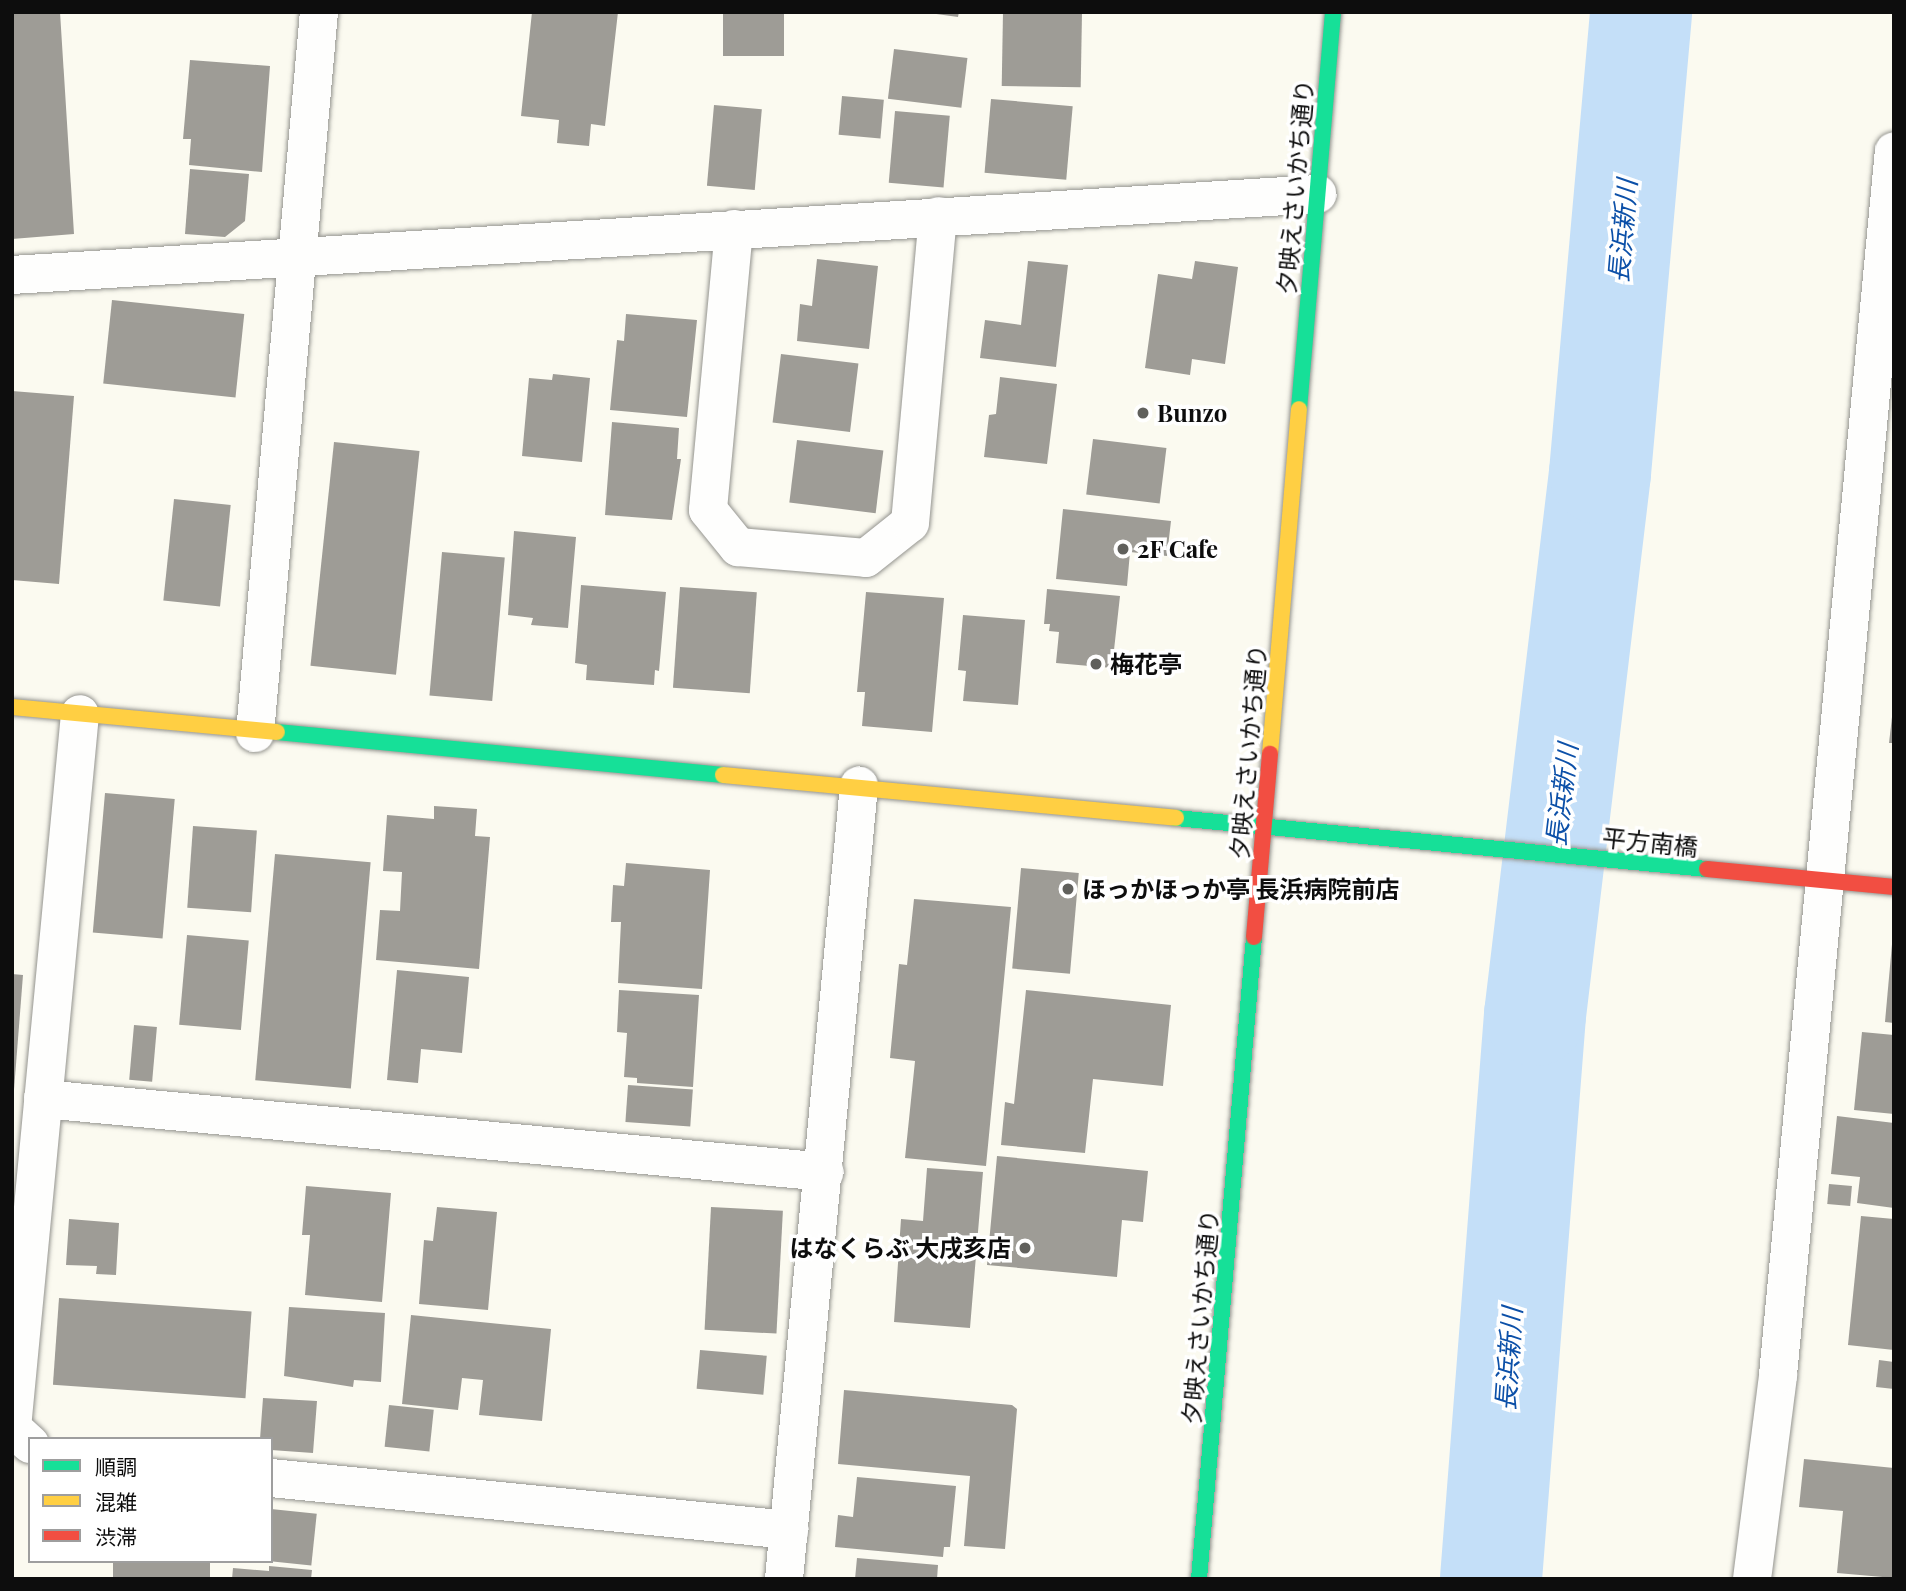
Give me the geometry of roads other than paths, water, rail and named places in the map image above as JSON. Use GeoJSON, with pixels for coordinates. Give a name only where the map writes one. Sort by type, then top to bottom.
{"type":"FeatureCollection","features":[{"type":"Feature","properties":{"kind":"street"},"geometry":{"type":"LineString","coordinates":[[255,733],[318,12]]}},
{"type":"Feature","properties":{"kind":"street","name":"夕映えさいかち通り"},"geometry":{"type":"LineString","coordinates":[[1199,1579],[1333,12]]}},
{"type":"Feature","properties":{"kind":"street"},"geometry":{"type":"LineString","coordinates":[[1752,1579],[1778,1375],[1894,151]]}},
{"type":"Feature","properties":{"kind":"street"},"geometry":{"type":"LineString","coordinates":[[12,275],[1317,194]]}},
{"type":"Feature","properties":{"kind":"street"},"geometry":{"type":"LineString","coordinates":[[734,229],[708,510],[738,547],[866,558],[910,523],[938,216]]}},
{"type":"Feature","properties":{"kind":"street","name":"平方南橋"},"geometry":{"type":"LineString","coordinates":[[12,707],[255,733],[859,786],[1348,836],[1894,887]]}},
{"type":"Feature","properties":{"kind":"street"},"geometry":{"type":"LineString","coordinates":[[28,1442],[12,1428],[17,1322],[43,1098],[80,714]]}},
{"type":"Feature","properties":{"kind":"street"},"geometry":{"type":"LineString","coordinates":[[784,1579],[825,1172],[859,786]]}},
{"type":"Feature","properties":{"kind":"street"},"geometry":{"type":"LineString","coordinates":[[43,1098],[825,1172]]}},
{"type":"Feature","properties":{"kind":"street"},"geometry":{"type":"LineString","coordinates":[[273,1478],[789,1530]]}},
{"type":"Feature","properties":{"kind":"waterway","name":"長浜新川"},"geometry":{"type":"LineString","coordinates":[[1491,1579],[1535,1015],[1600,473],[1641,12]]}},
{"type":"Feature","properties":{"kind":"place","name":"Bunzo"},"geometry":{"type":"Point","coordinates":[1143,413]}},
{"type":"Feature","properties":{"kind":"place","name":"2F Cafe"},"geometry":{"type":"Point","coordinates":[1123,549]}},
{"type":"Feature","properties":{"kind":"place","name":"梅花亭"},"geometry":{"type":"Point","coordinates":[1096,664]}},
{"type":"Feature","properties":{"kind":"place","name":"ほっかほっか亭 長浜病院前店"},"geometry":{"type":"Point","coordinates":[1068,889]}},
{"type":"Feature","properties":{"kind":"place","name":"はなくらぶ 大戌亥店"},"geometry":{"type":"Point","coordinates":[1025,1248]}}]}
